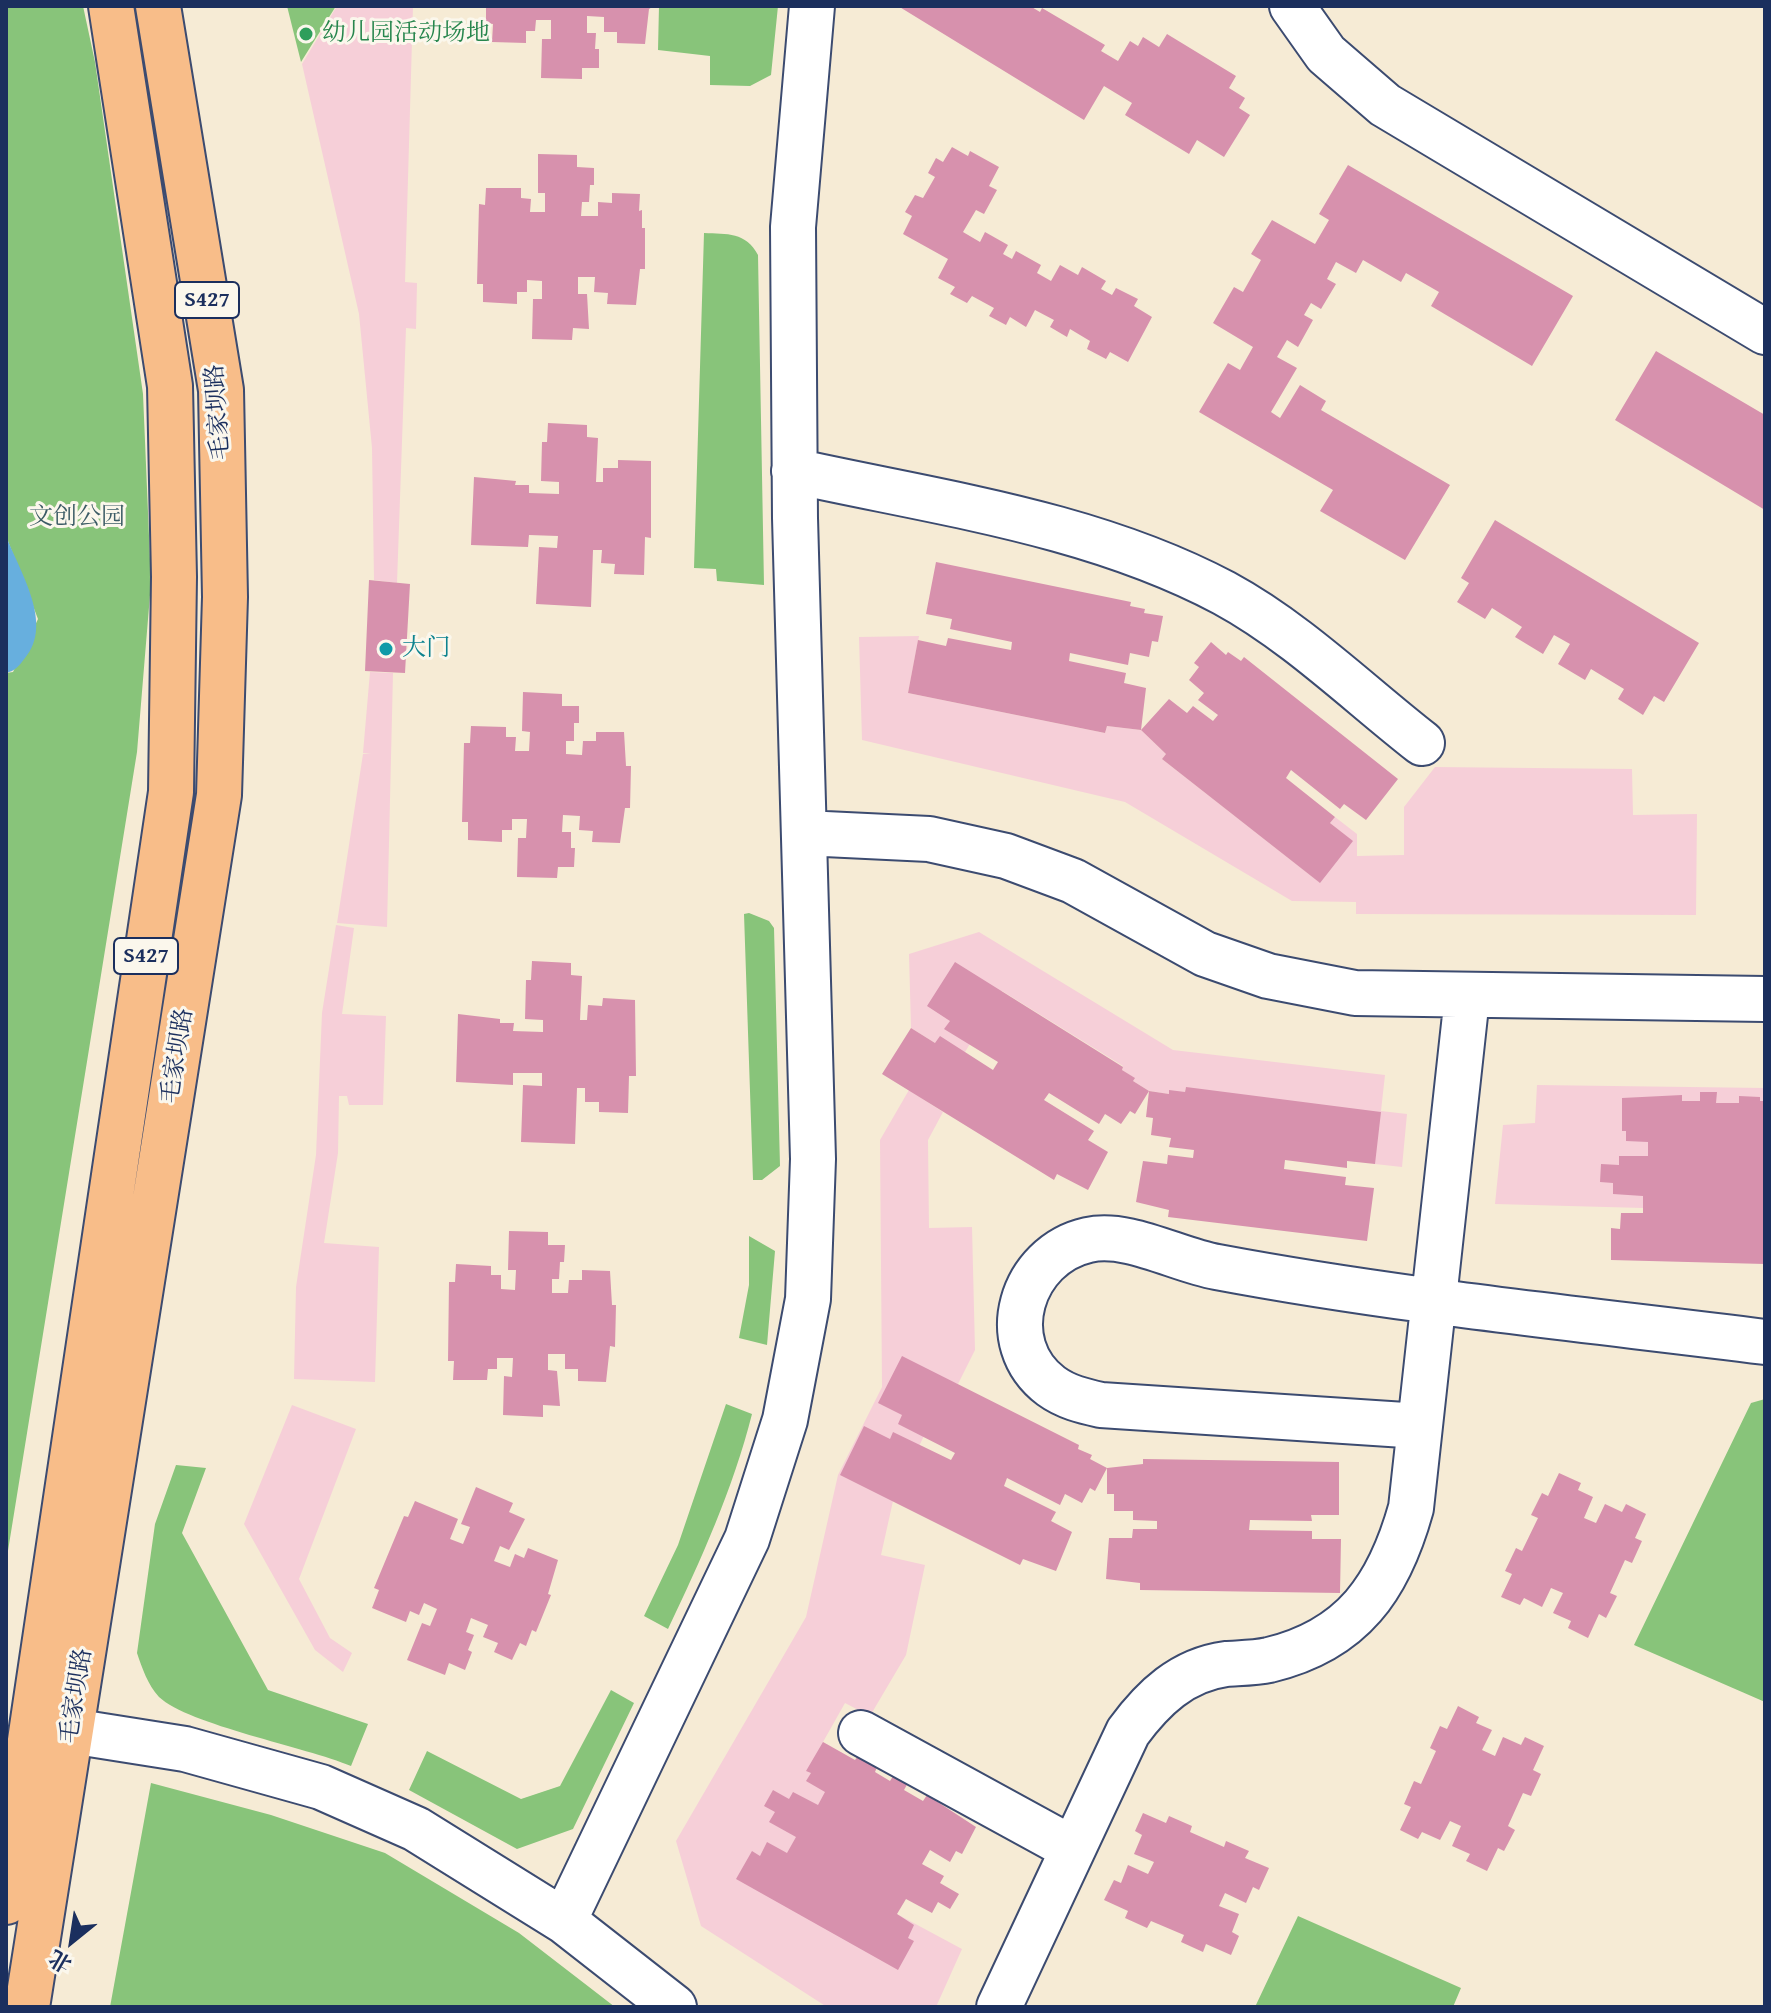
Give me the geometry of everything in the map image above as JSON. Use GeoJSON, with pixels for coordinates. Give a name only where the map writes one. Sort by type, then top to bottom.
{"type":"FeatureCollection","features":[{"type":"Feature","properties":{"kind":"main road","name":"毛家坝路"},"geometry":{"type":"LineString","coordinates":[[6,1902],[171,792],[174,577],[170,386],[111,6]]}},
{"type":"Feature","properties":{"kind":"main road","name":"毛家坝路"},"geometry":{"type":"LineString","coordinates":[[27,2007],[219,795],[225,597],[221,390],[158,6]]}},
{"type":"Feature","properties":{"kind":"street"},"geometry":{"type":"LineString","coordinates":[[564,1921],[747,1539],[772,1469],[791,1394],[808,1299],[813,1159],[794,471],[793,227],[812,6]]}},
{"type":"Feature","properties":{"kind":"street"},"geometry":{"type":"LineString","coordinates":[[1292,6],[1326,54],[1385,105],[1765,332]]}},
{"type":"Feature","properties":{"kind":"street"},"geometry":{"type":"LineString","coordinates":[[794,471],[1076,533],[1165,565],[1226,594],[1272,624],[1422,743]]}},
{"type":"Feature","properties":{"kind":"street"},"geometry":{"type":"LineString","coordinates":[[804,833],[929,839],[1006,856],[1073,881],[1205,954],[1268,976],[1355,993],[1765,999]]}},
{"type":"Feature","properties":{"kind":"street"},"geometry":{"type":"LineString","coordinates":[[999,2007],[1128,1732],[1164,1690],[1191,1674],[1222,1665],[1265,1661],[1294,1653],[1326,1638],[1373,1597],[1388,1575],[1408,1520],[1467,997]]}},
{"type":"Feature","properties":{"kind":"street"},"geometry":{"type":"LineString","coordinates":[[1420,1426],[1101,1405],[1075,1400],[1049,1384],[1032,1363],[1022,1337],[1024,1294],[1034,1273],[1050,1256],[1069,1245],[1113,1238],[1216,1267],[1433,1300],[1765,1342]]}},
{"type":"Feature","properties":{"kind":"street"},"geometry":{"type":"LineString","coordinates":[[71,1731],[185,1749],[321,1787],[416,1829],[564,1921],[674,2007]]}},
{"type":"Feature","properties":{"kind":"street"},"geometry":{"type":"LineString","coordinates":[[861,1733],[1073,1849]]}},
{"type":"Feature","properties":{"kind":"shaded area"},"geometry":{"type":"Polygon","coordinates":[[[337,6],[413,6],[405,282],[417,283],[416,329],[406,328],[397,583],[374,580],[372,448],[359,314],[302,64],[337,6]]]}},
{"type":"Feature","properties":{"kind":"shaded area"},"geometry":{"type":"Polygon","coordinates":[[[919,636],[908,693],[1105,733],[1107,726],[1141,730],[1166,754],[1162,759],[1319,882],[1352,841],[1330,823],[1335,817],[1357,834],[1357,856],[1404,855],[1404,807],[1435,767],[1632,769],[1633,815],[1697,814],[1696,915],[1356,914],[1356,902],[1292,901],[1125,802],[862,740],[859,637],[919,636]]]}},
{"type":"Feature","properties":{"kind":"shaded area"},"geometry":{"type":"Polygon","coordinates":[[[370,672],[393,673],[387,927],[337,923],[363,754],[371,754],[363,753],[370,672]]]}},
{"type":"Feature","properties":{"kind":"shaded area"},"geometry":{"type":"Polygon","coordinates":[[[336,925],[354,928],[342,1014],[386,1016],[383,1105],[349,1105],[347,1096],[339,1096],[338,1153],[324,1243],[379,1247],[375,1382],[294,1379],[296,1287],[316,1155],[322,1013],[336,925]]]}},
{"type":"Feature","properties":{"kind":"shaded area"},"geometry":{"type":"Polygon","coordinates":[[[979,932],[1173,1050],[1385,1075],[1381,1111],[1407,1114],[1402,1167],[1375,1164],[1186,1087],[1185,1092],[1169,1094],[1149,1091],[1133,1081],[1134,1078],[1122,1070],[1123,1066],[1002,991],[965,1052],[935,1043],[911,1028],[909,954],[979,932]]]}},
{"type":"Feature","properties":{"kind":"shaded area"},"geometry":{"type":"Polygon","coordinates":[[[1537,1085],[1765,1088],[1765,1160],[1643,1208],[1495,1204],[1503,1125],[1535,1123],[1537,1085]]]}},
{"type":"Feature","properties":{"kind":"shaded area"},"geometry":{"type":"Polygon","coordinates":[[[909,1090],[943,1112],[928,1140],[929,1228],[972,1227],[975,1350],[958,1384],[950,1381],[893,1501],[881,1555],[925,1565],[906,1655],[870,1716],[845,1703],[823,1742],[875,1772],[815,1870],[962,1949],[936,2007],[827,2007],[701,1926],[676,1841],[806,1617],[838,1475],[882,1387],[880,1140],[909,1090]]]}},
{"type":"Feature","properties":{"kind":"shaded area"},"geometry":{"type":"Polygon","coordinates":[[[292,1405],[356,1429],[299,1579],[330,1638],[352,1653],[343,1672],[315,1650],[244,1524],[292,1405]]]}},
{"type":"Feature","properties":{"kind":"green space","name":"文创公园"},"geometry":{"type":"Polygon","coordinates":[[[6,6],[83,6],[95,62],[143,394],[151,583],[137,752],[6,1563],[6,673],[13,672],[38,619],[6,536],[6,6]]]}},
{"type":"Feature","properties":{"kind":"green space","name":"幼儿园活动场地"},"geometry":{"type":"Polygon","coordinates":[[[287,6],[336,6],[301,62],[287,6]]]}},
{"type":"Feature","properties":{"kind":"green space"},"geometry":{"type":"Polygon","coordinates":[[[659,6],[778,6],[771,75],[750,86],[710,85],[710,56],[658,50],[659,6]]]}},
{"type":"Feature","properties":{"kind":"green space"},"geometry":{"type":"Polygon","coordinates":[[[704,233],[742,238],[758,255],[764,585],[717,581],[716,569],[694,568],[704,233]]]}},
{"type":"Feature","properties":{"kind":"green space"},"geometry":{"type":"Polygon","coordinates":[[[744,914],[769,921],[774,928],[780,1166],[762,1180],[753,1180],[744,914]]]}},
{"type":"Feature","properties":{"kind":"green space"},"geometry":{"type":"Polygon","coordinates":[[[749,1236],[775,1251],[767,1345],[739,1338],[749,1285],[749,1236]]]}},
{"type":"Feature","properties":{"kind":"green space"},"geometry":{"type":"Polygon","coordinates":[[[1765,1399],[1765,1702],[1634,1645],[1751,1403],[1765,1399]]]}},
{"type":"Feature","properties":{"kind":"green space"},"geometry":{"type":"Polygon","coordinates":[[[726,1404],[752,1414],[736,1470],[715,1524],[668,1629],[644,1616],[678,1545],[726,1404]]]}},
{"type":"Feature","properties":{"kind":"green space"},"geometry":{"type":"Polygon","coordinates":[[[176,1465],[206,1468],[182,1533],[268,1690],[368,1724],[351,1766],[195,1717],[159,1697],[152,1687],[137,1653],[155,1524],[176,1465]]]}},
{"type":"Feature","properties":{"kind":"green space"},"geometry":{"type":"Polygon","coordinates":[[[611,1690],[634,1703],[573,1829],[517,1849],[409,1790],[427,1751],[521,1799],[560,1786],[611,1690]]]}},
{"type":"Feature","properties":{"kind":"green space"},"geometry":{"type":"Polygon","coordinates":[[[151,1783],[271,1815],[385,1853],[519,1933],[615,2007],[110,2007],[151,1783]]]}},
{"type":"Feature","properties":{"kind":"green space"},"geometry":{"type":"Polygon","coordinates":[[[1298,1916],[1461,1988],[1453,2007],[1255,2007],[1298,1916]]]}},
{"type":"Feature","properties":{"kind":"water"},"geometry":{"type":"Polygon","coordinates":[[[6,536],[32,598],[36,630],[25,658],[17,668],[6,673],[6,536]]]}},
{"type":"Feature","properties":{"kind":"building"},"geometry":{"type":"Polygon","coordinates":[[[486,6],[654,6],[649,9],[645,44],[617,43],[617,32],[604,32],[604,17],[587,16],[587,33],[596,33],[599,68],[582,68],[582,79],[541,78],[542,39],[551,39],[551,20],[536,20],[535,31],[526,31],[526,43],[492,42],[493,24],[486,23],[486,6]]]}},
{"type":"Feature","properties":{"kind":"building"},"geometry":{"type":"Polygon","coordinates":[[[898,6],[1030,6],[1040,12],[1042,8],[1105,45],[1101,51],[1118,61],[1130,41],[1138,46],[1143,37],[1159,47],[1167,34],[1236,76],[1229,88],[1245,98],[1239,108],[1250,115],[1224,157],[1197,140],[1189,154],[1125,115],[1132,103],[1104,86],[1084,120],[898,6]]]}},
{"type":"Feature","properties":{"kind":"building"},"geometry":{"type":"Polygon","coordinates":[[[952,147],[968,156],[970,151],[999,167],[989,186],[997,190],[984,214],[976,210],[963,232],[980,242],[985,232],[1008,245],[1003,254],[1012,259],[1016,251],[1041,265],[1037,273],[1051,281],[1060,265],[1078,275],[1082,267],[1106,281],[1101,289],[1112,295],[1116,288],[1138,299],[1134,306],[1152,317],[1128,362],[1110,352],[1106,359],[1087,349],[1090,341],[1070,329],[1067,337],[1050,327],[1054,320],[1035,310],[1026,327],[1010,317],[1006,325],[989,316],[994,308],[972,296],[967,303],[950,294],[955,287],[938,278],[948,259],[903,234],[912,216],[905,212],[915,195],[923,198],[935,177],[928,173],[936,158],[943,162],[952,147]]]}},
{"type":"Feature","properties":{"kind":"building"},"geometry":{"type":"Polygon","coordinates":[[[538,154],[577,155],[577,167],[594,168],[594,185],[590,185],[589,202],[582,202],[581,216],[598,216],[598,202],[612,203],[612,193],[640,194],[639,211],[642,210],[642,228],[645,228],[645,269],[640,269],[636,305],[607,304],[608,293],[594,292],[595,277],[578,277],[578,294],[587,294],[589,329],[573,328],[572,340],[532,339],[533,299],[542,299],[542,281],[527,280],[527,292],[517,292],[517,304],[483,302],[483,284],[477,284],[479,204],[485,205],[486,188],[521,188],[521,198],[531,199],[530,212],[545,212],[545,193],[538,193],[538,154]]]}},
{"type":"Feature","properties":{"kind":"building"},"geometry":{"type":"Polygon","coordinates":[[[1348,165],[1573,296],[1532,366],[1431,306],[1439,292],[1406,273],[1401,282],[1363,260],[1356,273],[1336,262],[1327,279],[1336,284],[1321,309],[1311,303],[1304,315],[1313,320],[1298,347],[1287,340],[1277,357],[1297,368],[1271,412],[1280,418],[1300,385],[1326,401],[1321,410],[1450,485],[1405,560],[1320,511],[1333,490],[1199,412],[1228,363],[1240,370],[1253,347],[1213,323],[1234,287],[1243,292],[1261,260],[1251,254],[1272,220],[1315,244],[1329,220],[1319,214],[1348,165]]]}},
{"type":"Feature","properties":{"kind":"building"},"geometry":{"type":"Polygon","coordinates":[[[1656,351],[1765,415],[1765,510],[1615,420],[1656,351]]]}},
{"type":"Feature","properties":{"kind":"building"},"geometry":{"type":"Polygon","coordinates":[[[548,423],[587,425],[587,437],[598,438],[596,482],[603,482],[603,468],[618,468],[618,460],[651,461],[651,538],[645,537],[644,575],[614,574],[615,564],[601,563],[602,550],[593,550],[591,607],[536,604],[539,547],[557,548],[558,536],[529,535],[528,547],[471,545],[474,477],[516,481],[515,485],[529,485],[529,493],[559,494],[559,482],[541,481],[542,442],[547,442],[548,423]]]}},
{"type":"Feature","properties":{"kind":"building"},"geometry":{"type":"Polygon","coordinates":[[[1495,520],[1699,643],[1664,702],[1654,696],[1643,715],[1618,699],[1624,689],[1591,669],[1585,680],[1558,664],[1570,644],[1554,635],[1543,654],[1515,637],[1522,627],[1492,608],[1485,619],[1457,602],[1469,583],[1461,578],[1495,520]]]}},
{"type":"Feature","properties":{"kind":"building"},"geometry":{"type":"Polygon","coordinates":[[[936,562],[1131,602],[1130,606],[1145,609],[1144,613],[1163,616],[1158,642],[1152,641],[1149,657],[1130,653],[1128,665],[1070,653],[1069,661],[1126,673],[1124,683],[1146,688],[1141,730],[1107,726],[1105,733],[908,693],[918,640],[946,646],[948,638],[1011,650],[1012,642],[950,629],[952,619],[926,614],[936,562]]]}},
{"type":"Feature","properties":{"kind":"building","name":"大门"},"geometry":{"type":"Polygon","coordinates":[[[369,580],[410,584],[405,673],[365,671],[369,580]]]}},
{"type":"Feature","properties":{"kind":"building"},"geometry":{"type":"Polygon","coordinates":[[[1211,642],[1226,655],[1228,652],[1241,661],[1244,657],[1398,779],[1366,820],[1344,804],[1340,809],[1291,770],[1286,778],[1335,817],[1330,823],[1353,841],[1320,883],[1162,759],[1166,754],[1141,730],[1169,699],[1187,713],[1193,706],[1213,721],[1218,715],[1198,700],[1204,693],[1189,680],[1199,667],[1194,663],[1211,642]]]}},
{"type":"Feature","properties":{"kind":"building"},"geometry":{"type":"Polygon","coordinates":[[[523,692],[562,694],[562,706],[579,706],[579,723],[574,723],[574,741],[566,741],[566,754],[582,755],[583,741],[596,741],[596,732],[624,732],[626,766],[631,766],[630,808],[625,808],[620,843],[592,842],[593,831],[579,830],[580,816],[563,815],[562,832],[571,832],[571,848],[575,848],[574,867],[558,867],[557,878],[517,877],[518,838],[526,838],[527,819],[512,819],[512,830],[502,830],[502,842],[468,840],[468,822],[462,822],[464,743],[470,743],[471,726],[506,727],[506,737],[516,737],[515,751],[529,751],[530,732],[522,731],[523,692]]]}},
{"type":"Feature","properties":{"kind":"building"},"geometry":{"type":"Polygon","coordinates":[[[532,961],[571,963],[571,975],[582,976],[580,1020],[587,1020],[588,1005],[602,1006],[603,998],[635,1000],[636,1076],[629,1076],[628,1113],[599,1112],[599,1102],[585,1102],[585,1088],[577,1088],[575,1144],[521,1142],[523,1085],[542,1086],[542,1073],[513,1073],[513,1085],[456,1082],[458,1014],[514,1023],[513,1031],[543,1032],[543,1020],[525,1019],[526,980],[531,980],[532,961]]]}},
{"type":"Feature","properties":{"kind":"building"},"geometry":{"type":"Polygon","coordinates":[[[955,962],[1123,1067],[1122,1070],[1135,1078],[1133,1081],[1149,1091],[1135,1114],[1130,1111],[1121,1124],[1105,1114],[1099,1124],[1049,1093],[1044,1100],[1094,1131],[1088,1140],[1108,1152],[1088,1190],[1057,1174],[1054,1180],[882,1074],[911,1028],[935,1043],[940,1036],[993,1070],[998,1062],[944,1029],[950,1021],[927,1006],[955,962]]]}},
{"type":"Feature","properties":{"kind":"building"},"geometry":{"type":"Polygon","coordinates":[[[1186,1087],[1381,1112],[1375,1164],[1347,1161],[1347,1168],[1285,1160],[1284,1169],[1346,1177],[1345,1185],[1374,1188],[1367,1241],[1168,1217],[1169,1210],[1136,1202],[1143,1161],[1167,1164],[1168,1155],[1193,1158],[1194,1150],[1169,1147],[1171,1138],[1151,1135],[1153,1118],[1146,1117],[1149,1091],[1169,1094],[1169,1090],[1185,1092],[1186,1087]]]}},
{"type":"Feature","properties":{"kind":"building"},"geometry":{"type":"Polygon","coordinates":[[[1700,1092],[1717,1092],[1716,1103],[1739,1103],[1739,1096],[1760,1097],[1760,1101],[1765,1101],[1765,1264],[1611,1260],[1611,1228],[1620,1229],[1621,1213],[1643,1213],[1643,1196],[1613,1194],[1613,1183],[1600,1182],[1601,1164],[1619,1165],[1619,1156],[1648,1156],[1648,1142],[1626,1141],[1626,1131],[1622,1131],[1622,1098],[1682,1095],[1682,1101],[1700,1101],[1700,1092]]]}},
{"type":"Feature","properties":{"kind":"building"},"geometry":{"type":"Polygon","coordinates":[[[509,1231],[548,1232],[548,1245],[565,1245],[559,1279],[552,1279],[552,1293],[568,1293],[569,1280],[582,1280],[582,1270],[610,1271],[612,1305],[616,1305],[615,1347],[610,1346],[606,1382],[578,1381],[578,1369],[565,1369],[565,1354],[548,1354],[548,1370],[557,1371],[560,1406],[543,1405],[543,1417],[503,1415],[504,1376],[512,1377],[513,1358],[497,1358],[497,1369],[488,1369],[487,1380],[453,1380],[454,1361],[448,1361],[449,1282],[455,1282],[456,1264],[491,1266],[491,1275],[501,1275],[501,1289],[515,1290],[516,1270],[508,1270],[509,1231]]]}},
{"type":"Feature","properties":{"kind":"building"},"geometry":{"type":"Polygon","coordinates":[[[902,1356],[1079,1445],[1078,1449],[1092,1455],[1090,1459],[1107,1468],[1095,1491],[1090,1488],[1082,1503],[1065,1494],[1060,1505],[1007,1478],[1004,1486],[1056,1512],[1051,1521],[1072,1532],[1056,1571],[1023,1559],[1020,1565],[840,1475],[864,1426],[890,1439],[893,1432],[951,1460],[955,1453],[898,1424],[902,1415],[878,1403],[902,1356]]]}},
{"type":"Feature","properties":{"kind":"building"},"geometry":{"type":"Polygon","coordinates":[[[1143,1459],[1339,1462],[1339,1515],[1311,1515],[1312,1521],[1250,1520],[1249,1530],[1312,1531],[1312,1539],[1341,1539],[1340,1593],[1140,1590],[1140,1583],[1106,1579],[1109,1538],[1132,1538],[1133,1529],[1157,1529],[1157,1521],[1133,1520],[1133,1511],[1114,1511],[1114,1494],[1107,1494],[1107,1468],[1143,1464],[1143,1459]]]}},
{"type":"Feature","properties":{"kind":"building"},"geometry":{"type":"Polygon","coordinates":[[[1559,1473],[1581,1483],[1578,1490],[1593,1497],[1584,1518],[1596,1523],[1605,1504],[1622,1512],[1626,1504],[1646,1514],[1635,1538],[1642,1541],[1632,1563],[1625,1560],[1610,1593],[1617,1596],[1606,1618],[1599,1614],[1588,1638],[1568,1628],[1571,1621],[1553,1613],[1563,1593],[1551,1588],[1542,1607],[1524,1598],[1520,1605],[1501,1597],[1512,1574],[1505,1571],[1516,1548],[1522,1551],[1538,1518],[1531,1515],[1542,1493],[1548,1496],[1559,1473]]]}},
{"type":"Feature","properties":{"kind":"building"},"geometry":{"type":"Polygon","coordinates":[[[476,1487],[513,1503],[509,1512],[525,1519],[509,1550],[500,1546],[494,1561],[510,1567],[515,1554],[524,1558],[528,1548],[558,1560],[548,1594],[551,1595],[536,1632],[532,1630],[526,1646],[520,1643],[512,1660],[494,1652],[498,1643],[483,1637],[488,1625],[471,1618],[466,1632],[474,1635],[465,1670],[449,1663],[445,1675],[407,1660],[422,1623],[430,1626],[437,1609],[424,1603],[419,1615],[410,1611],[406,1622],[372,1608],[379,1590],[374,1588],[404,1516],[408,1517],[415,1501],[458,1519],[450,1539],[463,1544],[470,1527],[461,1524],[476,1487]]]}},
{"type":"Feature","properties":{"kind":"building"},"geometry":{"type":"Polygon","coordinates":[[[1458,1706],[1479,1717],[1476,1723],[1492,1730],[1482,1750],[1495,1756],[1503,1737],[1521,1745],[1525,1737],[1544,1746],[1533,1770],[1541,1774],[1531,1796],[1523,1793],[1508,1826],[1515,1830],[1504,1851],[1498,1848],[1487,1871],[1466,1861],[1470,1854],[1452,1846],[1461,1826],[1450,1821],[1440,1840],[1422,1832],[1418,1839],[1400,1830],[1411,1807],[1404,1804],[1414,1781],[1421,1784],[1436,1751],[1430,1748],[1440,1726],[1447,1729],[1458,1706]]]}},
{"type":"Feature","properties":{"kind":"building"},"geometry":{"type":"Polygon","coordinates":[[[823,1742],[855,1760],[858,1756],[877,1767],[875,1772],[890,1781],[895,1773],[909,1781],[904,1790],[923,1801],[927,1795],[976,1827],[962,1854],[956,1851],[950,1862],[930,1850],[922,1864],[944,1876],[940,1883],[959,1894],[950,1909],[938,1902],[932,1913],[906,1899],[897,1914],[914,1925],[908,1938],[914,1941],[898,1970],[736,1879],[752,1851],[760,1856],[767,1842],[787,1853],[796,1837],[769,1822],[775,1812],[764,1806],[773,1790],[789,1799],[793,1792],[818,1805],[825,1792],[806,1781],[811,1773],[806,1771],[823,1742]]]}},
{"type":"Feature","properties":{"kind":"building"},"geometry":{"type":"Polygon","coordinates":[[[1143,1813],[1166,1823],[1169,1816],[1192,1826],[1190,1832],[1224,1847],[1226,1841],[1249,1851],[1245,1858],[1269,1868],[1259,1890],[1253,1887],[1246,1903],[1225,1893],[1219,1906],[1239,1914],[1232,1932],[1239,1936],[1231,1955],[1206,1944],[1203,1952],[1181,1942],[1184,1935],[1151,1921],[1147,1928],[1125,1918],[1128,1911],[1104,1900],[1114,1880],[1121,1883],[1128,1865],[1148,1874],[1154,1862],[1134,1854],[1142,1835],[1135,1831],[1143,1813]]]}},
{"type":"Feature","properties":{"kind":"place","name":"幼儿园活动场地"},"geometry":{"type":"Point","coordinates":[306,34]}},
{"type":"Feature","properties":{"kind":"place","name":"大门"},"geometry":{"type":"Point","coordinates":[386,649]}}]}
